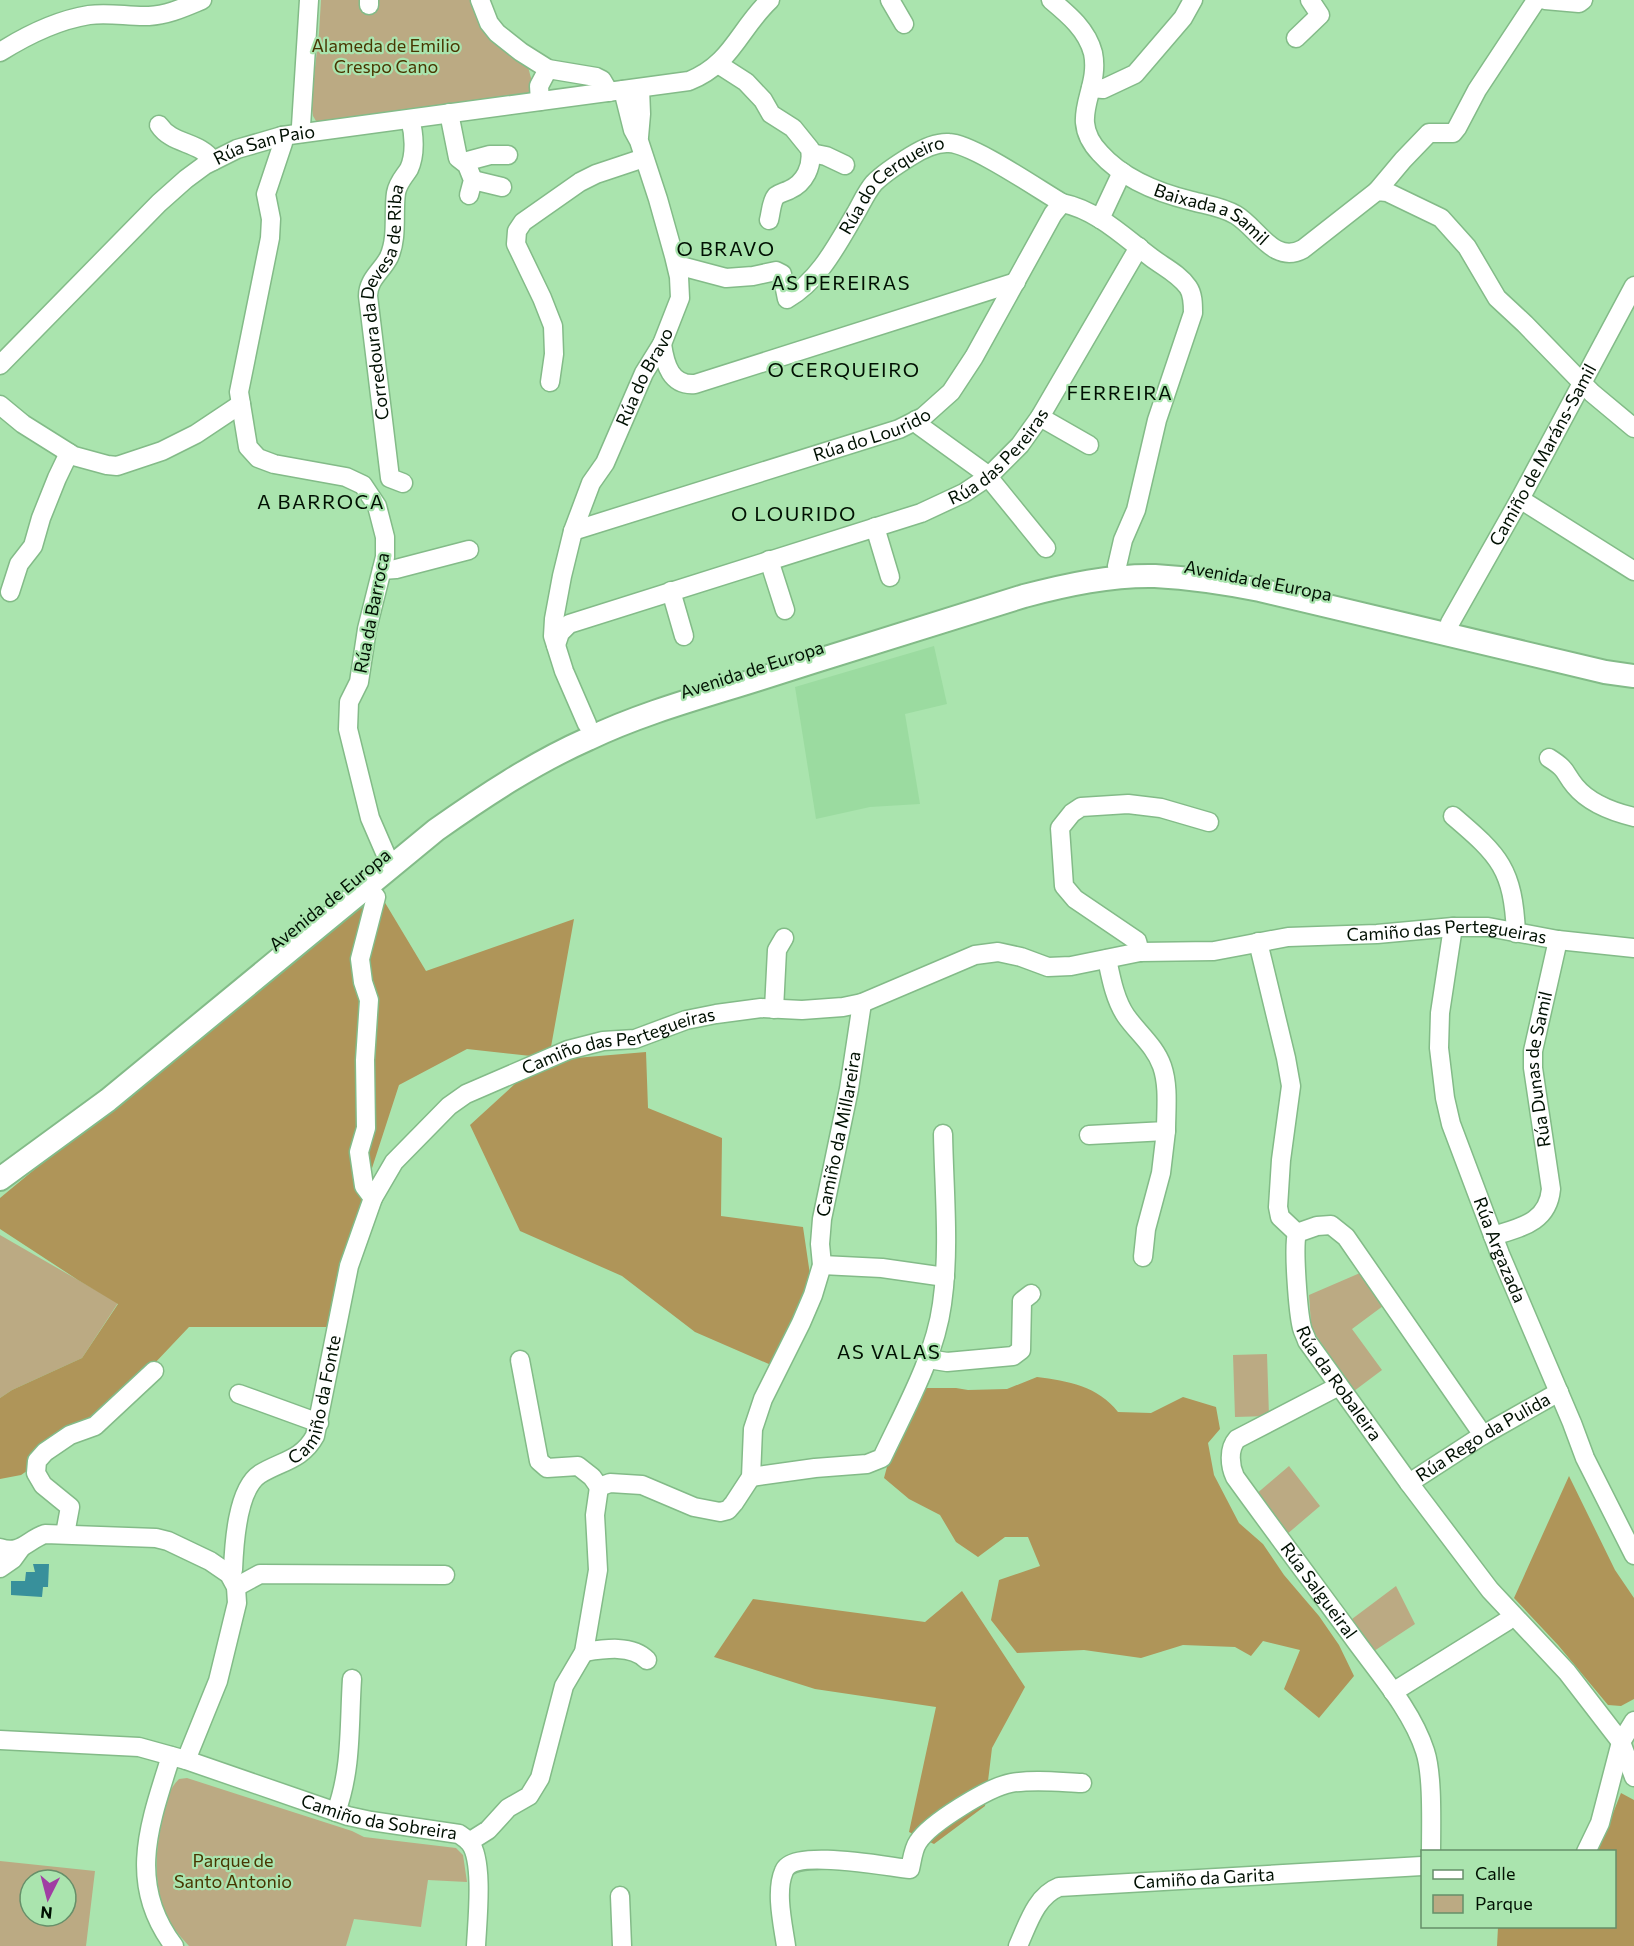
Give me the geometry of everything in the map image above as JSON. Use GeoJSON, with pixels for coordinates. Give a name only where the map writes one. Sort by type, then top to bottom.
{"type":"FeatureCollection","features":[{"type":"Feature","properties":{"kind":"main road","name":"Avenida de Europa"},"geometry":{"type":"LineString","coordinates":[[0,1165],[119,1075],[386,855],[469,793],[504,771],[587,724],[724,678],[967,603],[1064,574],[1117,566],[1210,569],[1259,578],[1450,623],[1623,667],[1634,676]]}},
{"type":"Feature","properties":{"kind":"main road","name":"Avenida de Europa"},"geometry":{"type":"LineString","coordinates":[[0,1179],[108,1100],[366,886],[436,830],[485,796],[587,739],[705,696],[1024,596],[1087,582],[1153,576],[1211,580],[1623,667]]}},
{"type":"Feature","properties":{"kind":"main road"},"geometry":{"type":"LineString","coordinates":[[1623,667],[1634,683]]}},
{"type":"Feature","properties":{"kind":"street"},"geometry":{"type":"LineString","coordinates":[[0,51],[68,20],[104,14],[150,16],[167,14],[202,0]]}},
{"type":"Feature","properties":{"kind":"street"},"geometry":{"type":"LineString","coordinates":[[302,133],[300,126],[307,54],[309,0]]}},
{"type":"Feature","properties":{"kind":"street"},"geometry":{"type":"LineString","coordinates":[[480,0],[489,22],[497,33],[548,69],[596,77],[624,90]]}},
{"type":"Feature","properties":{"kind":"street","name":"Rúa San Paio"},"geometry":{"type":"LineString","coordinates":[[0,365],[159,203],[186,179],[213,161],[252,144],[282,136],[689,81],[702,76],[718,64],[770,0]]}},
{"type":"Feature","properties":{"kind":"street"},"geometry":{"type":"LineString","coordinates":[[890,0],[904,24]]}},
{"type":"Feature","properties":{"kind":"street","name":"Baixada a Samil"},"geometry":{"type":"LineString","coordinates":[[1051,0],[1083,31],[1089,42],[1094,64],[1084,122],[1087,133],[1100,153],[1122,172],[1167,195],[1234,214],[1251,226],[1273,249],[1286,255],[1303,249],[1377,191],[1430,133],[1453,133],[1477,90],[1538,0]]}},
{"type":"Feature","properties":{"kind":"street"},"geometry":{"type":"LineString","coordinates":[[1091,88],[1103,89],[1135,74],[1183,18],[1193,0]]}},
{"type":"Feature","properties":{"kind":"street"},"geometry":{"type":"LineString","coordinates":[[1296,38],[1320,15],[1310,0]]}},
{"type":"Feature","properties":{"kind":"street"},"geometry":{"type":"LineString","coordinates":[[1545,0],[1579,3],[1583,0]]}},
{"type":"Feature","properties":{"kind":"street"},"geometry":{"type":"LineString","coordinates":[[718,64],[746,82],[763,100],[771,114],[793,128],[804,139],[811,153],[810,166],[804,180],[796,187],[778,194],[774,200],[769,220]]}},
{"type":"Feature","properties":{"kind":"street"},"geometry":{"type":"LineString","coordinates":[[540,101],[539,86],[548,69]]}},
{"type":"Feature","properties":{"kind":"street","name":"Rúa do Bravo"},"geometry":{"type":"LineString","coordinates":[[587,724],[564,671],[556,645],[553,627],[562,576],[573,531],[591,483],[605,463],[644,373],[662,344],[680,298],[677,265],[642,150],[641,114],[624,90]]}},
{"type":"Feature","properties":{"kind":"street"},"geometry":{"type":"LineString","coordinates":[[449,113],[458,158],[464,162],[471,188],[502,187]]}},
{"type":"Feature","properties":{"kind":"street","name":"Corredoura da Devesa de Riba"},"geometry":{"type":"LineString","coordinates":[[403,483],[390,478],[368,287],[390,255],[394,234],[397,187],[408,170],[412,157],[413,135],[410,119]]}},
{"type":"Feature","properties":{"kind":"street"},"geometry":{"type":"LineString","coordinates":[[159,125],[169,136],[206,152],[213,161]]}},
{"type":"Feature","properties":{"kind":"street","name":"Rúa da Barroca"},"geometry":{"type":"LineString","coordinates":[[282,136],[283,143],[266,194],[271,219],[270,238],[239,392],[248,447],[258,458],[274,464],[346,477],[363,485],[377,506],[385,537],[385,557],[367,629],[359,682],[349,702],[348,729],[370,818],[386,855]]}},
{"type":"Feature","properties":{"kind":"street","name":"Rúa do Cerqueiro"},"geometry":{"type":"LineString","coordinates":[[677,265],[726,278],[777,271],[782,274],[787,299],[800,292],[817,273],[835,249],[873,185],[893,167],[932,145],[950,142],[972,149],[1062,203],[1076,206],[1100,219],[1139,247]]}},
{"type":"Feature","properties":{"kind":"street"},"geometry":{"type":"LineString","coordinates":[[550,382],[554,354],[553,326],[516,244],[517,231],[523,222],[580,182],[642,150]]}},
{"type":"Feature","properties":{"kind":"street"},"geometry":{"type":"LineString","coordinates":[[811,153],[826,156],[845,165]]}},
{"type":"Feature","properties":{"kind":"street"},"geometry":{"type":"LineString","coordinates":[[464,162],[490,155],[508,155]]}},
{"type":"Feature","properties":{"kind":"street"},"geometry":{"type":"LineString","coordinates":[[1100,219],[1122,172]]}},
{"type":"Feature","properties":{"kind":"street"},"geometry":{"type":"LineString","coordinates":[[1377,191],[1387,192],[1441,218],[1467,247],[1497,298],[1583,384],[1634,428]]}},
{"type":"Feature","properties":{"kind":"street","name":"Rúa do Lourido"},"geometry":{"type":"LineString","coordinates":[[573,531],[899,429],[931,411],[951,392],[974,357],[1053,214],[1062,203]]}},
{"type":"Feature","properties":{"kind":"street"},"geometry":{"type":"LineString","coordinates":[[1117,566],[1123,540],[1136,510],[1157,420],[1193,313],[1190,288],[1177,275],[1139,247]]}},
{"type":"Feature","properties":{"kind":"street","name":"Rúa das Pereiras"},"geometry":{"type":"LineString","coordinates":[[569,624],[875,527],[943,504],[964,493],[988,477],[1020,445],[1040,417],[1139,247]]}},
{"type":"Feature","properties":{"kind":"street"},"geometry":{"type":"LineString","coordinates":[[644,373],[670,374],[682,383],[695,384],[1016,282]]}},
{"type":"Feature","properties":{"kind":"street","name":"Camiño de Maráns-Samil"},"geometry":{"type":"LineString","coordinates":[[1450,623],[1520,500],[1634,286]]}},
{"type":"Feature","properties":{"kind":"street"},"geometry":{"type":"LineString","coordinates":[[662,344],[665,363],[670,374]]}},
{"type":"Feature","properties":{"kind":"street"},"geometry":{"type":"LineString","coordinates":[[0,405],[23,424],[69,453],[107,465],[122,465],[162,451],[196,434],[241,404]]}},
{"type":"Feature","properties":{"kind":"street"},"geometry":{"type":"LineString","coordinates":[[1040,417],[1089,445]]}},
{"type":"Feature","properties":{"kind":"street"},"geometry":{"type":"LineString","coordinates":[[916,420],[920,426],[988,477],[1046,548]]}},
{"type":"Feature","properties":{"kind":"street"},"geometry":{"type":"LineString","coordinates":[[10,592],[19,564],[33,546],[57,478],[69,453]]}},
{"type":"Feature","properties":{"kind":"street"},"geometry":{"type":"LineString","coordinates":[[1520,500],[1634,571]]}},
{"type":"Feature","properties":{"kind":"street"},"geometry":{"type":"LineString","coordinates":[[875,527],[890,577]]}},
{"type":"Feature","properties":{"kind":"street"},"geometry":{"type":"LineString","coordinates":[[382,570],[396,569],[469,550]]}},
{"type":"Feature","properties":{"kind":"street"},"geometry":{"type":"LineString","coordinates":[[769,561],[785,610]]}},
{"type":"Feature","properties":{"kind":"street"},"geometry":{"type":"LineString","coordinates":[[670,591],[684,636]]}},
{"type":"Feature","properties":{"kind":"street"},"geometry":{"type":"LineString","coordinates":[[556,645],[560,633],[569,624],[561,620],[557,609]]}},
{"type":"Feature","properties":{"kind":"street"},"geometry":{"type":"LineString","coordinates":[[1550,758],[1563,766],[1574,784],[1583,793],[1617,813],[1634,817]]}},
{"type":"Feature","properties":{"kind":"street"},"geometry":{"type":"LineString","coordinates":[[1140,952],[1137,941],[1075,899],[1064,886],[1060,828],[1072,813],[1081,807],[1128,804],[1161,808],[1209,822]]}},
{"type":"Feature","properties":{"kind":"street"},"geometry":{"type":"LineString","coordinates":[[1453,816],[1490,848],[1498,858],[1513,895],[1516,933]]}},
{"type":"Feature","properties":{"kind":"street","name":"Avenida de Europa"},"geometry":{"type":"LineString","coordinates":[[366,886],[376,897],[360,959],[363,982],[369,1000],[365,1060],[366,1128],[359,1152],[364,1186],[373,1198]]}},
{"type":"Feature","properties":{"kind":"street","name":"Camiño das Pertegueiras"},"geometry":{"type":"LineString","coordinates":[[373,1198],[394,1161],[449,1106],[466,1094],[568,1050],[603,1041],[635,1039],[686,1020],[750,1010],[802,1010],[862,1003],[975,955],[998,952],[1021,957],[1048,967],[1071,966],[1140,952],[1214,951],[1288,937],[1377,934],[1454,927],[1488,927],[1558,940],[1634,948]]}},
{"type":"Feature","properties":{"kind":"street","name":"Rúa Argazada"},"geometry":{"type":"LineString","coordinates":[[1454,927],[1440,1013],[1439,1048],[1444,1098],[1493,1236],[1585,1458],[1634,1555]]}},
{"type":"Feature","properties":{"kind":"street"},"geometry":{"type":"LineString","coordinates":[[774,1009],[777,950],[784,938]]}},
{"type":"Feature","properties":{"kind":"street","name":"Rúa Dunas de Samil"},"geometry":{"type":"LineString","coordinates":[[1493,1236],[1527,1224],[1543,1215],[1550,1202],[1551,1189],[1533,1068],[1533,1051],[1558,940]]}},
{"type":"Feature","properties":{"kind":"street"},"geometry":{"type":"LineString","coordinates":[[1258,942],[1291,1086],[1278,1207],[1280,1217],[1297,1233],[1317,1226],[1331,1225],[1346,1237],[1483,1435]]}},
{"type":"Feature","properties":{"kind":"street"},"geometry":{"type":"LineString","coordinates":[[1107,959],[1112,980],[1126,1016],[1149,1043],[1161,1064],[1166,1082],[1166,1131],[1161,1173],[1146,1229],[1143,1257]]}},
{"type":"Feature","properties":{"kind":"street","name":"Camiño da Millareira"},"geometry":{"type":"LineString","coordinates":[[751,1477],[753,1429],[763,1399],[801,1323],[813,1295],[822,1264],[820,1244],[822,1219],[849,1089],[862,1003]]}},
{"type":"Feature","properties":{"kind":"street"},"geometry":{"type":"LineString","coordinates":[[1089,1135],[1166,1131]]}},
{"type":"Feature","properties":{"kind":"street"},"geometry":{"type":"LineString","coordinates":[[599,1487],[610,1483],[642,1485],[694,1507],[720,1512],[728,1510],[751,1477],[867,1464],[882,1458],[928,1359],[942,1306],[945,1277],[944,1134]]}},
{"type":"Feature","properties":{"kind":"street","name":"Camiño da Fonte"},"geometry":{"type":"LineString","coordinates":[[174,1946],[159,1924],[148,1895],[147,1839],[151,1821],[179,1758],[218,1681],[237,1603],[232,1580],[237,1526],[250,1483],[258,1475],[300,1455],[310,1445],[319,1423],[349,1266],[373,1198]]}},
{"type":"Feature","properties":{"kind":"street","name":"Rúa da Robaleira"},"geometry":{"type":"LineString","coordinates":[[1297,1233],[1296,1251],[1302,1329],[1307,1341],[1409,1483],[1490,1590],[1567,1672],[1621,1742],[1634,1777]]}},
{"type":"Feature","properties":{"kind":"street"},"geometry":{"type":"LineString","coordinates":[[822,1264],[882,1268],[945,1277]]}},
{"type":"Feature","properties":{"kind":"street"},"geometry":{"type":"LineString","coordinates":[[928,1359],[947,1362],[1012,1356],[1021,1350],[1022,1301],[1031,1294]]}},
{"type":"Feature","properties":{"kind":"street"},"geometry":{"type":"LineString","coordinates":[[469,1842],[488,1830],[508,1808],[529,1796],[540,1778],[564,1686],[584,1652],[598,1570],[595,1515],[599,1487],[592,1477],[578,1466],[547,1468],[539,1461],[520,1360]]}},
{"type":"Feature","properties":{"kind":"street"},"geometry":{"type":"LineString","coordinates":[[65,1534],[70,1507],[43,1485],[36,1473],[38,1461],[45,1452],[70,1435],[95,1425],[154,1371]]}},
{"type":"Feature","properties":{"kind":"street","name":"Rúa Salgueiral"},"geometry":{"type":"LineString","coordinates":[[1339,1386],[1237,1439],[1231,1449],[1232,1469],[1279,1538],[1393,1692],[1419,1735],[1429,1768],[1431,1850]]}},
{"type":"Feature","properties":{"kind":"street","name":"Rúa Rego da Pulida"},"geometry":{"type":"LineString","coordinates":[[1409,1483],[1483,1435],[1559,1392]]}},
{"type":"Feature","properties":{"kind":"street"},"geometry":{"type":"LineString","coordinates":[[239,1394],[319,1423]]}},
{"type":"Feature","properties":{"kind":"street"},"geometry":{"type":"LineString","coordinates":[[1,1549],[14,1551],[35,1537],[45,1534],[156,1538],[168,1541],[210,1561],[232,1580],[260,1574],[445,1575]]}},
{"type":"Feature","properties":{"kind":"street"},"geometry":{"type":"LineString","coordinates":[[0,1568],[13,1559],[21,1548]]}},
{"type":"Feature","properties":{"kind":"street"},"geometry":{"type":"LineString","coordinates":[[1393,1692],[1507,1621],[1513,1615]]}},
{"type":"Feature","properties":{"kind":"street"},"geometry":{"type":"LineString","coordinates":[[584,1652],[612,1649],[633,1651],[647,1660]]}},
{"type":"Feature","properties":{"kind":"street"},"geometry":{"type":"LineString","coordinates":[[336,1812],[345,1781],[350,1748],[352,1679]]}},
{"type":"Feature","properties":{"kind":"street"},"geometry":{"type":"LineString","coordinates":[[1586,1850],[1600,1823],[1621,1742],[1634,1721]]}},
{"type":"Feature","properties":{"kind":"street","name":"Camiño da Sobreira"},"geometry":{"type":"LineString","coordinates":[[0,1740],[139,1747],[179,1758],[336,1812],[371,1821],[446,1830],[459,1834],[469,1842],[476,1857],[478,1874],[476,1946]]}},
{"type":"Feature","properties":{"kind":"street"},"geometry":{"type":"LineString","coordinates":[[786,1946],[781,1891],[784,1869],[790,1864],[812,1859],[910,1869],[917,1843],[939,1822],[995,1788],[1012,1783],[1082,1783]]}},
{"type":"Feature","properties":{"kind":"street","name":"Camiño da Garita"},"geometry":{"type":"LineString","coordinates":[[1018,1946],[1039,1903],[1048,1891],[1059,1887],[1421,1866]]}},
{"type":"Feature","properties":{"kind":"street"},"geometry":{"type":"LineString","coordinates":[[620,1896],[622,1946]]}},
{"type":"Feature","properties":{"kind":"shaded area"},"geometry":{"type":"Polygon","coordinates":[[[934,646],[947,704],[905,714],[920,804],[870,807],[816,819],[795,687],[934,646]]]}},
{"type":"Feature","properties":{"kind":"shaded area"},"geometry":{"type":"Polygon","coordinates":[[[381,896],[426,971],[574,919],[549,1058],[467,1049],[399,1085],[360,1205],[333,1327],[189,1327],[99,1422],[21,1475],[0,1479],[0,1398],[12,1390],[82,1358],[118,1304],[0,1229],[0,1198],[326,928],[381,896]]]}},
{"type":"Feature","properties":{"kind":"shaded area"},"geometry":{"type":"Polygon","coordinates":[[[646,1052],[648,1108],[722,1138],[721,1216],[803,1227],[813,1295],[778,1368],[695,1332],[622,1276],[520,1231],[470,1125],[540,1061],[646,1052]]]}},
{"type":"Feature","properties":{"kind":"shaded area"},"geometry":{"type":"Polygon","coordinates":[[[1037,1377],[1082,1386],[1101,1396],[1118,1412],[1151,1413],[1183,1397],[1216,1407],[1220,1429],[1208,1443],[1214,1475],[1239,1523],[1263,1544],[1284,1575],[1319,1616],[1339,1645],[1354,1676],[1319,1718],[1284,1689],[1300,1650],[1263,1641],[1251,1656],[1235,1647],[1183,1645],[1141,1658],[1084,1650],[1017,1653],[991,1620],[999,1580],[1040,1566],[1028,1537],[1005,1537],[978,1557],[956,1542],[940,1515],[909,1499],[884,1478],[894,1441],[921,1388],[1007,1389],[1037,1377]]]}},
{"type":"Feature","properties":{"kind":"shaded area"},"geometry":{"type":"Polygon","coordinates":[[[1569,1476],[1615,1570],[1634,1598],[1634,1699],[1621,1706],[1608,1705],[1558,1645],[1514,1598],[1569,1476]]]}},
{"type":"Feature","properties":{"kind":"shaded area"},"geometry":{"type":"Polygon","coordinates":[[[962,1591],[1025,1687],[992,1748],[985,1806],[934,1844],[909,1832],[936,1707],[815,1689],[714,1657],[753,1599],[925,1622],[962,1591]]]}},
{"type":"Feature","properties":{"kind":"shaded area"},"geometry":{"type":"Polygon","coordinates":[[[1621,1793],[1634,1800],[1634,1946],[1497,1946],[1498,1928],[1616,1928],[1616,1850],[1598,1850],[1621,1793]]]}},
{"type":"Feature","properties":{"kind":"green space","name":"Alameda de Emilio Crespo Cano"},"geometry":{"type":"Polygon","coordinates":[[[321,0],[473,0],[527,63],[535,93],[413,108],[321,123],[316,121],[311,102],[321,0]]]}},
{"type":"Feature","properties":{"kind":"green space"},"geometry":{"type":"Polygon","coordinates":[[[0,1235],[118,1303],[82,1358],[12,1390],[0,1398],[0,1235]]]}},
{"type":"Feature","properties":{"kind":"green space"},"geometry":{"type":"Polygon","coordinates":[[[1360,1273],[1383,1306],[1352,1329],[1382,1370],[1354,1391],[1315,1334],[1311,1324],[1309,1295],[1360,1273]]]}},
{"type":"Feature","properties":{"kind":"green space"},"geometry":{"type":"Polygon","coordinates":[[[1267,1354],[1269,1416],[1235,1417],[1233,1355],[1267,1354]]]}},
{"type":"Feature","properties":{"kind":"green space"},"geometry":{"type":"Polygon","coordinates":[[[1289,1466],[1320,1506],[1286,1535],[1255,1495],[1289,1466]]]}},
{"type":"Feature","properties":{"kind":"green space"},"geometry":{"type":"Polygon","coordinates":[[[1396,1586],[1415,1624],[1371,1653],[1348,1622],[1396,1586]]]}},
{"type":"Feature","properties":{"kind":"green space","name":"Parque de Santo Antonio"},"geometry":{"type":"Polygon","coordinates":[[[187,1778],[352,1831],[364,1837],[456,1848],[463,1855],[467,1882],[428,1880],[421,1927],[354,1919],[346,1946],[189,1946],[173,1927],[164,1908],[157,1869],[160,1829],[168,1796],[179,1779],[187,1778]]]}},
{"type":"Feature","properties":{"kind":"green space"},"geometry":{"type":"Polygon","coordinates":[[[0,1861],[66,1868],[18,1868],[18,1928],[78,1928],[78,1869],[95,1871],[86,1946],[0,1946],[0,1861]]]}},
{"type":"Feature","properties":{"kind":"water"},"geometry":{"type":"Polygon","coordinates":[[[33,1564],[49,1564],[48,1587],[43,1587],[42,1597],[11,1595],[11,1581],[25,1581],[26,1572],[35,1572],[33,1564]]]}},
{"type":"Feature","properties":{"kind":"district","name":"O BRAVO"},"geometry":{"type":"Point","coordinates":[726,249]}},
{"type":"Feature","properties":{"kind":"district","name":"AS PEREIRAS"},"geometry":{"type":"Point","coordinates":[841,283]}},
{"type":"Feature","properties":{"kind":"district","name":"O CERQUEIRO"},"geometry":{"type":"Point","coordinates":[844,370]}},
{"type":"Feature","properties":{"kind":"district","name":"FERREIRA"},"geometry":{"type":"Point","coordinates":[1120,393]}},
{"type":"Feature","properties":{"kind":"district","name":"A BARROCA"},"geometry":{"type":"Point","coordinates":[321,502]}},
{"type":"Feature","properties":{"kind":"district","name":"O LOURIDO"},"geometry":{"type":"Point","coordinates":[794,514]}},
{"type":"Feature","properties":{"kind":"district","name":"AS VALAS"},"geometry":{"type":"Point","coordinates":[889,1352]}}]}
